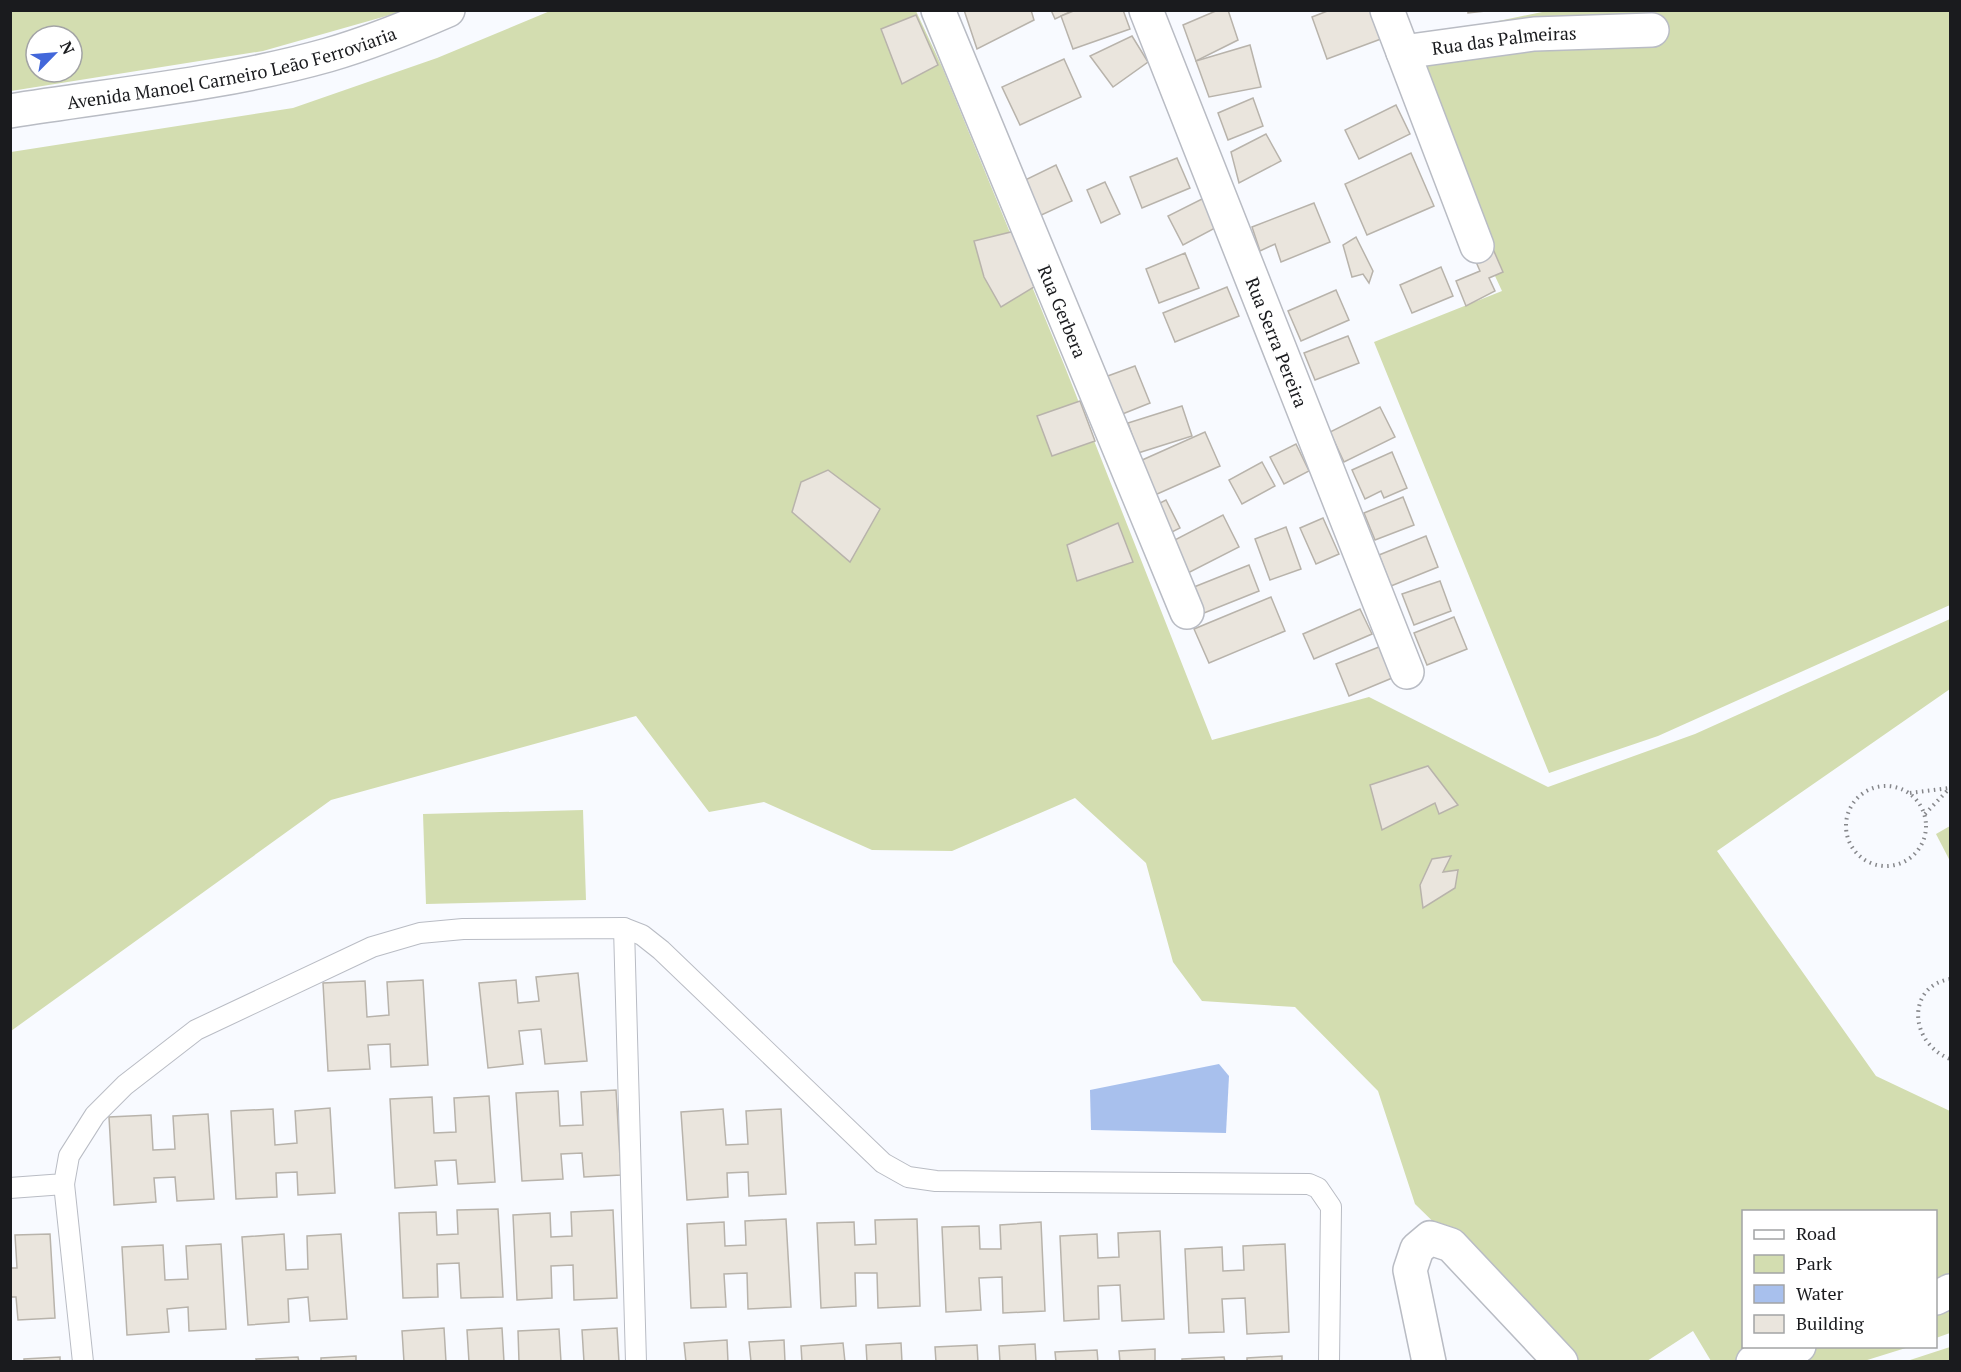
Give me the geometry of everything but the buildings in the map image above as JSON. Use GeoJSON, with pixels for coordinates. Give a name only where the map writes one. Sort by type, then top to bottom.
{"type":"FeatureCollection","features":[{"type":"Feature","properties":{"kind":"street","name":"Avenida Manoel Carneiro Leão Ferroviaria"},"geometry":{"type":"LineString","coordinates":[[10,111],[253,73],[329,54],[400,31],[448,10]]}},
{"type":"Feature","properties":{"kind":"street","name":"Rua Gerbera"},"geometry":{"type":"LineString","coordinates":[[938,10],[1187,612]]}},
{"type":"Feature","properties":{"kind":"street","name":"Rua Serra Pereira"},"geometry":{"type":"LineString","coordinates":[[1146,10],[1407,672]]}},
{"type":"Feature","properties":{"kind":"street"},"geometry":{"type":"LineString","coordinates":[[1387,10],[1477,246]]}},
{"type":"Feature","properties":{"kind":"street","name":"Rua das Palmeiras"},"geometry":{"type":"LineString","coordinates":[[1403,52],[1534,34],[1652,30]]}},
{"type":"Feature","properties":{"kind":"street"},"geometry":{"type":"LineString","coordinates":[[1429,1362],[1410,1270],[1417,1249],[1430,1238],[1451,1245],[1561,1362]]}},
{"type":"Feature","properties":{"kind":"street"},"geometry":{"type":"LineString","coordinates":[[1753,1362],[1796,1348]]}},
{"type":"Feature","properties":{"kind":"lane"},"geometry":{"type":"LineString","coordinates":[[624,928],[636,1362]]}},
{"type":"Feature","properties":{"kind":"lane"},"geometry":{"type":"LineString","coordinates":[[83,1362],[64,1184],[69,1156],[95,1115],[125,1085],[195,1030],[372,947],[420,933],[463,929],[624,928],[642,935],[661,950],[883,1163],[908,1177],[936,1181],[1309,1184],[1318,1188],[1331,1207],[1329,1362]]}},
{"type":"Feature","properties":{"kind":"lane"},"geometry":{"type":"LineString","coordinates":[[10,1188],[64,1184]]}},
{"type":"Feature","properties":{"kind":"path"},"geometry":{"type":"LineString","coordinates":[[1880,786],[1899,787],[1911,793],[1925,814],[1927,828],[1924,842],[1905,862],[1892,867],[1878,866],[1865,861],[1854,852],[1848,840],[1845,827],[1852,802],[1862,793],[1880,786]]}},
{"type":"Feature","properties":{"kind":"path"},"geometry":{"type":"LineString","coordinates":[[1911,793],[1949,789]]}},
{"type":"Feature","properties":{"kind":"path"},"geometry":{"type":"LineString","coordinates":[[1925,814],[1949,789]]}},
{"type":"Feature","properties":{"kind":"path"},"geometry":{"type":"LineString","coordinates":[[1950,979],[1934,986],[1925,995],[1918,1020],[1920,1033],[1927,1045],[1938,1054],[1950,1059]]}},
{"type":"Feature","properties":{"kind":"green space"},"geometry":{"type":"Polygon","coordinates":[[[11,10],[404,10],[263,51],[84,79],[84,24],[24,24],[24,84],[55,84],[11,91],[11,10]]]}},
{"type":"Feature","properties":{"kind":"green space"},"geometry":{"type":"Polygon","coordinates":[[[550,11],[916,11],[943,69],[1065,367],[1212,740],[1369,697],[1548,787],[1695,734],[1950,619],[1950,689],[1717,851],[1876,1076],[1950,1111],[1950,1333],[1937,1338],[1937,1210],[1742,1210],[1742,1348],[1906,1348],[1864,1361],[1711,1361],[1693,1331],[1647,1361],[1576,1361],[1415,1204],[1378,1091],[1295,1007],[1202,1001],[1173,962],[1146,863],[1075,798],[952,851],[872,850],[764,802],[709,812],[636,716],[331,800],[11,1031],[11,152],[293,108],[437,58],[550,11]]]}},
{"type":"Feature","properties":{"kind":"green space"},"geometry":{"type":"Polygon","coordinates":[[[1547,11],[1950,11],[1950,605],[1658,736],[1549,773],[1374,342],[1502,291],[1387,44],[1547,11]]]}},
{"type":"Feature","properties":{"kind":"green space"},"geometry":{"type":"Polygon","coordinates":[[[583,810],[586,900],[426,904],[423,814],[583,810]]]}},
{"type":"Feature","properties":{"kind":"green space"},"geometry":{"type":"Polygon","coordinates":[[[1950,826],[1950,861],[1936,834],[1950,826]]]}},
{"type":"Feature","properties":{"kind":"green space"},"geometry":{"type":"Polygon","coordinates":[[[1950,1347],[1950,1361],[1907,1361],[1950,1347]]]}},
{"type":"Feature","properties":{"kind":"water"},"geometry":{"type":"Polygon","coordinates":[[[1219,1064],[1229,1076],[1226,1133],[1091,1130],[1090,1090],[1219,1064]]]}}]}
